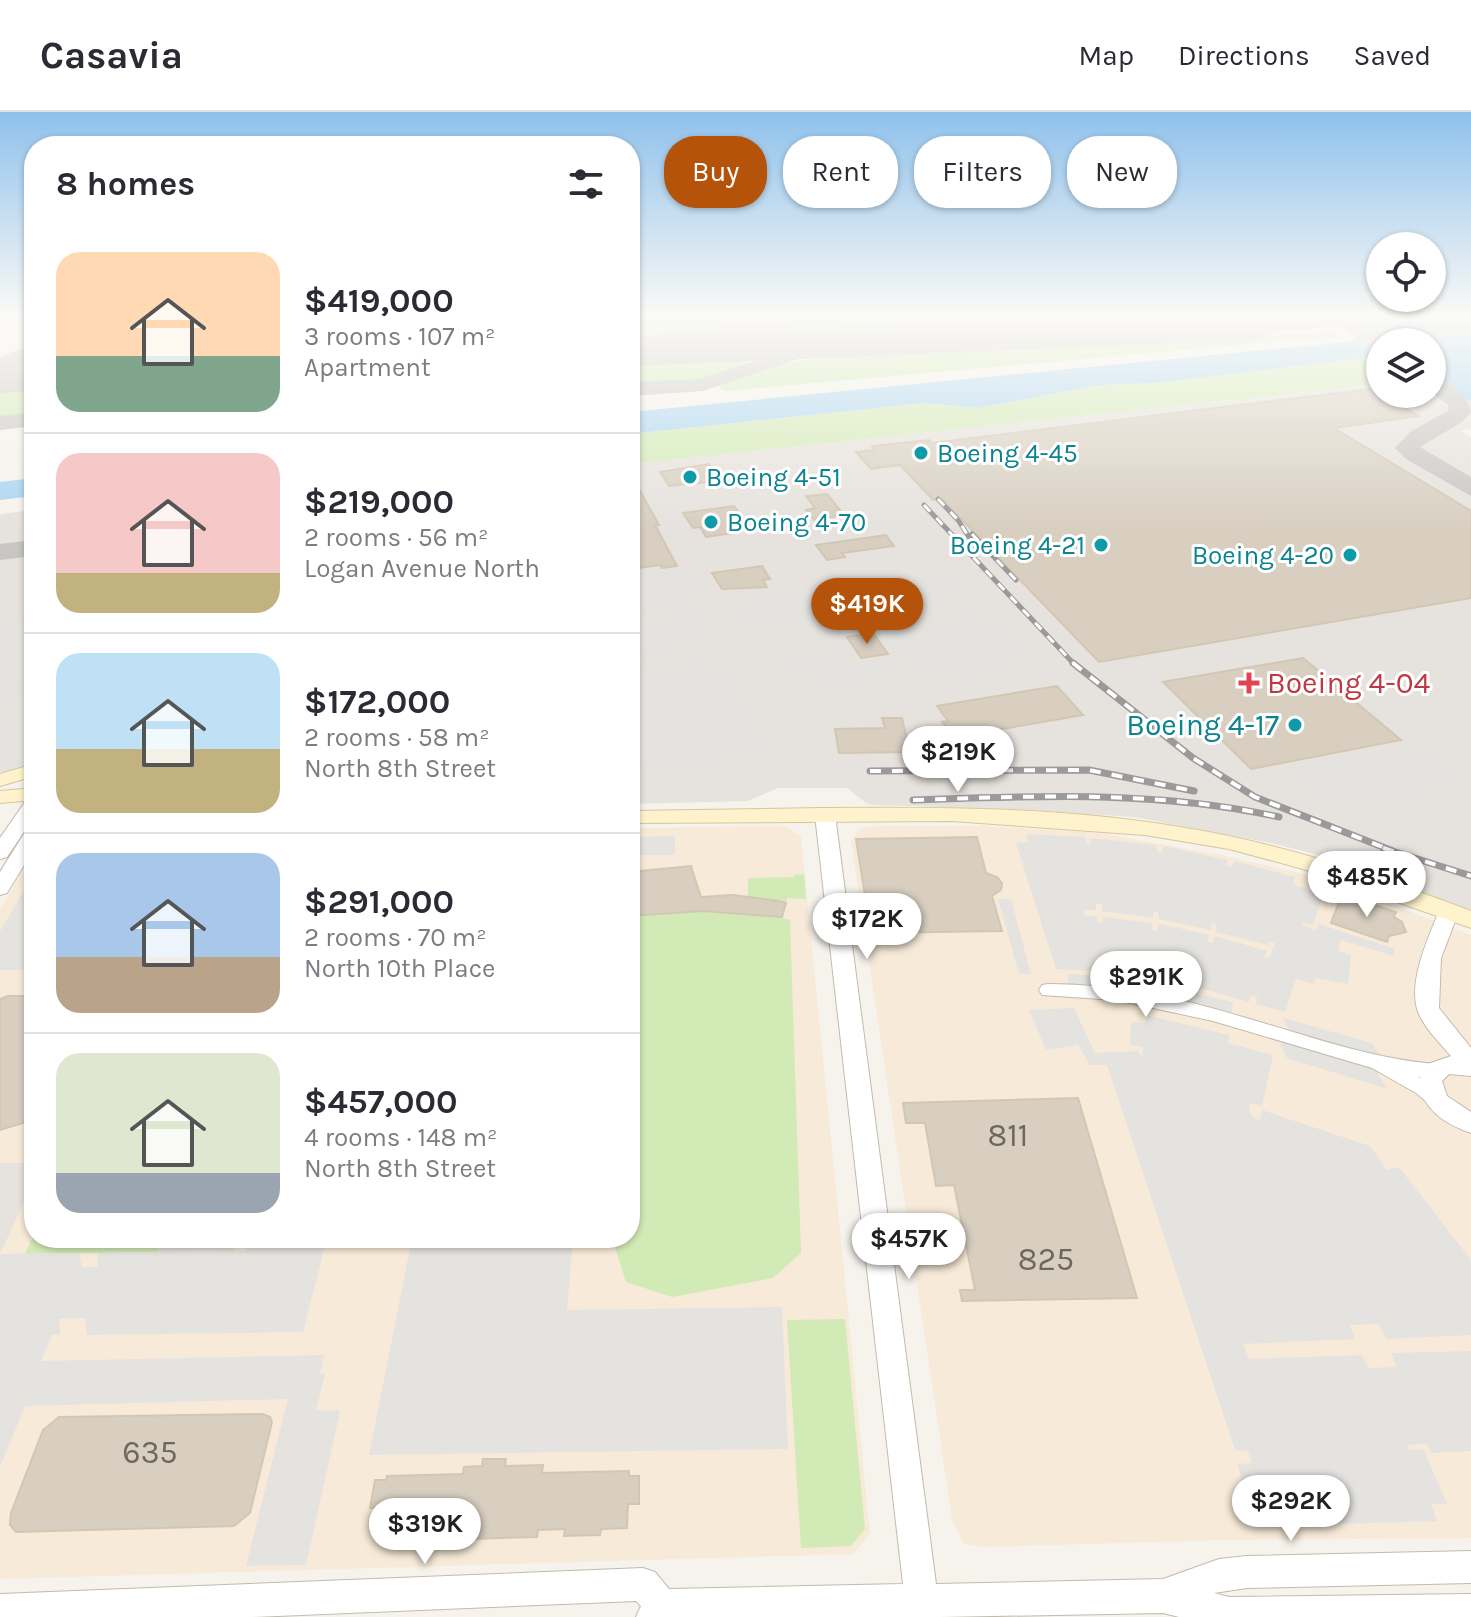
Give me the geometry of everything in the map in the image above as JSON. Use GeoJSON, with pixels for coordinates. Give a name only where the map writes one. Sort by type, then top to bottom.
{"type":"FeatureCollection","features":[{"type":"Feature","properties":{"kind":"main road"},"geometry":{"type":"LineString","coordinates":[[0,780],[24,773]]}},
{"type":"Feature","properties":{"kind":"main road"},"geometry":{"type":"LineString","coordinates":[[0,787],[24,791]]}},
{"type":"Feature","properties":{"kind":"main road"},"geometry":{"type":"LineString","coordinates":[[0,797],[24,793]]}},
{"type":"Feature","properties":{"kind":"main road"},"geometry":{"type":"LineString","coordinates":[[640,817],[825,815],[1024,818],[1147,828],[1315,864],[1460,916]]}},
{"type":"Feature","properties":{"kind":"street"},"geometry":{"type":"LineString","coordinates":[[825,815],[923,1609]]}},
{"type":"Feature","properties":{"kind":"street"},"geometry":{"type":"LineString","coordinates":[[0,853],[24,818]]}},
{"type":"Feature","properties":{"kind":"street"},"geometry":{"type":"LineString","coordinates":[[0,888],[24,849]]}},
{"type":"Feature","properties":{"kind":"street"},"geometry":{"type":"LineString","coordinates":[[1460,916],[1430,958],[1428,1008],[1436,1023],[1471,1066]]}},
{"type":"Feature","properties":{"kind":"street"},"geometry":{"type":"LineString","coordinates":[[1048,990],[1119,993],[1181,1004],[1371,1062],[1423,1088],[1451,1113],[1471,1123]]}},
{"type":"Feature","properties":{"kind":"street"},"geometry":{"type":"LineString","coordinates":[[1435,1098],[1430,1081],[1438,1069],[1433,1040],[1436,1023]]}},
{"type":"Feature","properties":{"kind":"street"},"geometry":{"type":"LineString","coordinates":[[1371,1062],[1438,1069],[1450,1065],[1471,1066]]}},
{"type":"Feature","properties":{"kind":"street"},"geometry":{"type":"LineString","coordinates":[[0,1611],[643,1584],[657,1612],[923,1609],[1163,1596],[1219,1575],[1247,1572],[1471,1567]]}},
{"type":"Feature","properties":{"kind":"street"},"geometry":{"type":"LineString","coordinates":[[1163,1596],[1229,1614],[1471,1611]]}},
{"type":"Feature","properties":{"kind":"shaded area"},"geometry":{"type":"Polygon","coordinates":[[[1340,388],[1366,388],[1366,408],[1446,408],[1446,388],[1451,388],[1471,402],[1471,429],[1460,431],[1471,437],[1471,910],[1318,855],[1135,817],[1013,809],[873,805],[847,788],[778,788],[748,801],[640,804],[640,463],[1340,388]]]}},
{"type":"Feature","properties":{"kind":"shaded area"},"geometry":{"type":"Polygon","coordinates":[[[24,511],[24,772],[0,772],[0,514],[24,511]]]}},
{"type":"Feature","properties":{"kind":"shaded area"},"geometry":{"type":"Polygon","coordinates":[[[690,570],[707,598],[640,608],[640,578],[690,570]]]}},
{"type":"Feature","properties":{"kind":"shaded area"},"geometry":{"type":"Polygon","coordinates":[[[934,572],[946,577],[956,575],[975,597],[761,631],[757,624],[743,626],[731,607],[756,603],[754,598],[934,572]]]}},
{"type":"Feature","properties":{"kind":"shaded area"},"geometry":{"type":"Polygon","coordinates":[[[692,611],[695,617],[703,615],[715,635],[704,637],[707,643],[640,653],[640,619],[692,611]]]}},
{"type":"Feature","properties":{"kind":"shaded area"},"geometry":{"type":"Polygon","coordinates":[[[978,612],[983,617],[991,616],[1028,656],[1009,660],[1021,674],[969,683],[915,673],[885,633],[928,626],[925,621],[978,612]]]}},
{"type":"Feature","properties":{"kind":"shaded area"},"geometry":{"type":"Polygon","coordinates":[[[24,621],[24,679],[0,713],[0,625],[24,621]]]}},
{"type":"Feature","properties":{"kind":"shaded area"},"geometry":{"type":"Polygon","coordinates":[[[839,640],[855,663],[895,656],[904,668],[900,670],[903,674],[818,689],[809,676],[790,679],[776,656],[832,647],[830,642],[839,640]]]}},
{"type":"Feature","properties":{"kind":"shaded area"},"geometry":{"type":"Polygon","coordinates":[[[707,659],[711,666],[723,665],[768,749],[751,752],[751,761],[640,763],[640,669],[707,659]]]}},
{"type":"Feature","properties":{"kind":"shaded area"},"geometry":{"type":"Polygon","coordinates":[[[24,690],[22,767],[0,767],[0,724],[24,690]]]}},
{"type":"Feature","properties":{"kind":"shaded area"},"geometry":{"type":"Polygon","coordinates":[[[1420,742],[1471,783],[1351,808],[1343,801],[1325,805],[1295,776],[1281,778],[1273,771],[1420,742]]]}},
{"type":"Feature","properties":{"kind":"shaded area"},"geometry":{"type":"Polygon","coordinates":[[[778,826],[787,827],[801,836],[870,1534],[853,1554],[0,1579],[0,909],[24,869],[24,1248],[640,1248],[640,828],[778,826]]]}},
{"type":"Feature","properties":{"kind":"shaded area"},"geometry":{"type":"Polygon","coordinates":[[[875,826],[983,826],[1100,833],[1226,856],[1325,879],[1471,935],[1471,1538],[1227,1540],[985,1547],[964,1544],[952,1519],[851,841],[859,829],[875,826]]]}},
{"type":"Feature","properties":{"kind":"shaded area"},"geometry":{"type":"Polygon","coordinates":[[[1026,834],[1085,837],[1086,843],[1091,844],[1091,838],[1156,845],[1157,852],[1162,853],[1163,846],[1228,860],[1226,865],[1232,867],[1234,861],[1295,877],[1293,884],[1323,894],[1313,925],[1302,922],[1303,925],[1316,930],[1319,924],[1395,949],[1394,956],[1341,940],[1338,951],[1351,955],[1348,984],[1316,978],[1314,984],[1296,979],[1285,1012],[1256,1004],[1257,997],[1251,995],[1249,1002],[1176,981],[1176,975],[1170,973],[1169,980],[1110,971],[1109,963],[1103,962],[1104,971],[1056,969],[1016,843],[1028,842],[1026,834]],[[1096,904],[1096,910],[1084,910],[1084,915],[1097,916],[1098,923],[1103,923],[1103,917],[1152,923],[1152,930],[1157,931],[1159,924],[1183,929],[1209,935],[1208,942],[1213,943],[1215,936],[1267,951],[1264,957],[1269,959],[1275,943],[1270,941],[1268,945],[1216,932],[1217,925],[1212,924],[1210,930],[1159,919],[1158,912],[1153,911],[1153,918],[1102,911],[1102,904],[1096,904]]]}},
{"type":"Feature","properties":{"kind":"shaded area"},"geometry":{"type":"Polygon","coordinates":[[[675,836],[675,855],[640,855],[640,837],[675,836]]]}},
{"type":"Feature","properties":{"kind":"shaded area"},"geometry":{"type":"Polygon","coordinates":[[[24,891],[24,970],[0,970],[0,931],[24,891]]]}},
{"type":"Feature","properties":{"kind":"shaded area"},"geometry":{"type":"Polygon","coordinates":[[[998,899],[1011,899],[1031,974],[1019,974],[998,899]]]}},
{"type":"Feature","properties":{"kind":"shaded area"},"geometry":{"type":"Polygon","coordinates":[[[1067,974],[1104,976],[1106,985],[1111,985],[1110,977],[1168,986],[1169,995],[1175,996],[1175,988],[1233,1002],[1231,1013],[1172,998],[1069,986],[1067,974]]]}},
{"type":"Feature","properties":{"kind":"shaded area"},"geometry":{"type":"Polygon","coordinates":[[[1074,1008],[1095,1053],[1138,1051],[1143,1058],[1143,1047],[1130,1045],[1131,1022],[1145,1023],[1146,1015],[1229,1035],[1228,1043],[1273,1055],[1262,1106],[1250,1103],[1249,1109],[1254,1118],[1260,1120],[1262,1110],[1370,1146],[1387,1170],[1399,1167],[1471,1260],[1471,1335],[1386,1339],[1379,1324],[1350,1325],[1355,1339],[1243,1344],[1249,1359],[1362,1355],[1368,1368],[1397,1367],[1391,1353],[1471,1351],[1471,1451],[1432,1453],[1426,1444],[1407,1445],[1409,1449],[1424,1450],[1447,1504],[1431,1504],[1437,1521],[1275,1526],[1269,1510],[1252,1510],[1237,1464],[1252,1463],[1248,1451],[1235,1450],[1107,1065],[1090,1065],[1078,1045],[1046,1050],[1029,1010],[1074,1008]]]}},
{"type":"Feature","properties":{"kind":"shaded area"},"geometry":{"type":"Polygon","coordinates":[[[1283,1018],[1372,1043],[1380,1055],[1378,1074],[1387,1089],[1287,1058],[1280,1045],[1291,1033],[1283,1018]]]}},
{"type":"Feature","properties":{"kind":"shaded area"},"geometry":{"type":"Polygon","coordinates":[[[0,1163],[24,1163],[24,1202],[0,1254],[0,1163]]]}},
{"type":"Feature","properties":{"kind":"shaded area"},"geometry":{"type":"Polygon","coordinates":[[[158,1248],[235,1248],[234,1251],[157,1252],[158,1248]]]}},
{"type":"Feature","properties":{"kind":"shaded area"},"geometry":{"type":"Polygon","coordinates":[[[247,1248],[324,1248],[303,1332],[87,1335],[85,1318],[59,1319],[60,1335],[52,1335],[41,1361],[324,1355],[320,1373],[325,1374],[316,1410],[340,1411],[306,1565],[246,1566],[288,1399],[25,1406],[0,1467],[0,1254],[79,1253],[82,1267],[98,1267],[97,1253],[246,1251],[247,1248]]]}},
{"type":"Feature","properties":{"kind":"shaded area"},"geometry":{"type":"Polygon","coordinates":[[[410,1248],[572,1248],[567,1310],[782,1307],[788,1449],[369,1455],[410,1248]]]}},
{"type":"Feature","properties":{"kind":"green space"},"geometry":{"type":"Polygon","coordinates":[[[24,388],[24,418],[0,420],[0,389],[24,388]]]}},
{"type":"Feature","properties":{"kind":"green space"},"geometry":{"type":"Polygon","coordinates":[[[721,388],[758,388],[727,391],[721,388]]]}},
{"type":"Feature","properties":{"kind":"green space"},"geometry":{"type":"Polygon","coordinates":[[[1082,388],[1340,388],[640,463],[640,433],[924,403],[978,408],[1082,388]]]}},
{"type":"Feature","properties":{"kind":"green space"},"geometry":{"type":"Polygon","coordinates":[[[804,874],[806,899],[787,898],[786,903],[748,898],[748,878],[804,874]]]}},
{"type":"Feature","properties":{"kind":"green space"},"geometry":{"type":"Polygon","coordinates":[[[703,911],[773,915],[790,920],[801,1253],[773,1278],[672,1297],[626,1282],[615,1248],[640,1248],[640,915],[703,911]]]}},
{"type":"Feature","properties":{"kind":"green space"},"geometry":{"type":"Polygon","coordinates":[[[28,1248],[158,1248],[157,1252],[25,1254],[28,1248]]]}},
{"type":"Feature","properties":{"kind":"green space"},"geometry":{"type":"Polygon","coordinates":[[[845,1319],[865,1529],[851,1546],[801,1548],[787,1320],[845,1319]]]}},
{"type":"Feature","properties":{"kind":"water"},"geometry":{"type":"Polygon","coordinates":[[[873,388],[1082,388],[978,408],[924,403],[640,433],[640,411],[873,388]]]}},
{"type":"Feature","properties":{"kind":"water"},"geometry":{"type":"Polygon","coordinates":[[[1451,388],[1471,388],[1471,402],[1451,388]]]}},
{"type":"Feature","properties":{"kind":"water"},"geometry":{"type":"Polygon","coordinates":[[[24,479],[24,497],[0,500],[0,482],[24,479]]]}},
{"type":"Feature","properties":{"kind":"building"},"geometry":{"type":"Polygon","coordinates":[[[1366,389],[1366,408],[1404,408],[1419,416],[1334,428],[1471,511],[1471,598],[1099,662],[941,498],[933,500],[900,465],[871,469],[856,452],[875,450],[872,446],[929,440],[932,443],[1366,389]]]}},
{"type":"Feature","properties":{"kind":"building","name":"Boeing 4-51"},"geometry":{"type":"Polygon","coordinates":[[[709,464],[721,481],[669,486],[660,472],[709,464]]]}},
{"type":"Feature","properties":{"kind":"building"},"geometry":{"type":"Polygon","coordinates":[[[640,491],[677,566],[662,568],[660,565],[640,568],[640,491]]]}},
{"type":"Feature","properties":{"kind":"building"},"geometry":{"type":"Polygon","coordinates":[[[827,494],[844,515],[814,520],[806,510],[815,508],[806,496],[827,494]]]}},
{"type":"Feature","properties":{"kind":"building","name":"Boeing 4-70"},"geometry":{"type":"Polygon","coordinates":[[[734,506],[741,516],[730,517],[740,532],[706,537],[700,527],[693,528],[683,513],[734,506]]]}},
{"type":"Feature","properties":{"kind":"building"},"geometry":{"type":"Polygon","coordinates":[[[886,535],[894,546],[842,553],[845,557],[827,560],[816,545],[886,535]]]}},
{"type":"Feature","properties":{"kind":"building"},"geometry":{"type":"Polygon","coordinates":[[[762,566],[770,579],[763,580],[767,587],[722,589],[712,573],[762,566]]]}},
{"type":"Feature","properties":{"kind":"building"},"geometry":{"type":"Polygon","coordinates":[[[873,633],[888,654],[861,658],[847,637],[873,633]]]}},
{"type":"Feature","properties":{"kind":"building","name":"Boeing 4-17"},"geometry":{"type":"Polygon","coordinates":[[[1303,658],[1401,740],[1251,769],[1163,682],[1303,658]]]}},
{"type":"Feature","properties":{"kind":"building"},"geometry":{"type":"Polygon","coordinates":[[[1057,686],[1083,715],[944,739],[936,728],[946,727],[942,722],[948,721],[937,706],[1057,686]]]}},
{"type":"Feature","properties":{"kind":"building"},"geometry":{"type":"Polygon","coordinates":[[[882,718],[902,718],[910,752],[839,753],[835,729],[885,728],[882,718]]]}},
{"type":"Feature","properties":{"kind":"building"},"geometry":{"type":"Polygon","coordinates":[[[977,837],[986,873],[997,877],[1002,883],[1001,890],[992,896],[1002,931],[871,933],[856,839],[977,837]]]}},
{"type":"Feature","properties":{"kind":"building"},"geometry":{"type":"Polygon","coordinates":[[[691,866],[701,897],[733,895],[786,903],[782,917],[703,911],[640,915],[640,871],[691,866]]]}},
{"type":"Feature","properties":{"kind":"building"},"geometry":{"type":"Polygon","coordinates":[[[1342,894],[1396,912],[1394,917],[1402,922],[1406,932],[1389,936],[1387,942],[1331,923],[1342,894]]]}},
{"type":"Feature","properties":{"kind":"building"},"geometry":{"type":"Polygon","coordinates":[[[24,996],[24,1121],[0,1130],[0,999],[24,996]]]}},
{"type":"Feature","properties":{"kind":"building"},"geometry":{"type":"Polygon","coordinates":[[[1078,1098],[1137,1298],[962,1301],[960,1290],[975,1290],[954,1185],[936,1186],[925,1123],[906,1123],[903,1103],[1078,1098]]]}},
{"type":"Feature","properties":{"kind":"building"},"geometry":{"type":"Polygon","coordinates":[[[263,1414],[270,1417],[272,1422],[250,1513],[234,1526],[16,1532],[10,1525],[11,1513],[43,1430],[59,1417],[263,1414]]]}},
{"type":"Feature","properties":{"kind":"building"},"geometry":{"type":"Polygon","coordinates":[[[483,1459],[506,1459],[505,1466],[543,1465],[542,1473],[629,1471],[629,1476],[639,1476],[639,1504],[628,1504],[627,1528],[601,1529],[600,1535],[564,1536],[565,1529],[538,1530],[537,1537],[403,1541],[405,1533],[376,1534],[381,1507],[370,1508],[375,1480],[386,1480],[387,1476],[463,1474],[464,1467],[482,1466],[483,1459]]]}},
{"type":"Feature","properties":{"kind":"taxiway"},"geometry":{"type":"LineString","coordinates":[[1446,393],[1459,403],[1460,412],[1448,422],[1418,437],[1407,448],[1471,488]]}},
{"type":"Feature","properties":{"kind":"taxiway"},"geometry":{"type":"LineString","coordinates":[[0,423],[24,420]]}},
{"type":"Feature","properties":{"kind":"taxiway"},"geometry":{"type":"LineString","coordinates":[[0,552],[24,549]]}},
{"type":"Feature","properties":{"kind":"railway"},"geometry":{"type":"LineString","coordinates":[[938,499],[958,520],[976,548]]}},
{"type":"Feature","properties":{"kind":"railway"},"geometry":{"type":"LineString","coordinates":[[924,505],[1073,663]]}},
{"type":"Feature","properties":{"kind":"railway"},"geometry":{"type":"LineString","coordinates":[[972,534],[1016,580]]}},
{"type":"Feature","properties":{"kind":"railway"},"geometry":{"type":"LineString","coordinates":[[1073,663],[1193,758],[1255,797],[1393,851]]}},
{"type":"Feature","properties":{"kind":"railway"},"geometry":{"type":"LineString","coordinates":[[870,771],[1089,770],[1194,791]]}},
{"type":"Feature","properties":{"kind":"railway"},"geometry":{"type":"LineString","coordinates":[[913,800],[1142,799],[1188,802],[1279,817]]}},
{"type":"Feature","properties":{"kind":"railway"},"geometry":{"type":"LineString","coordinates":[[1383,848],[1471,876]]}},
{"type":"Feature","properties":{"kind":"place","name":"Boeing 4-45"},"geometry":{"type":"Point","coordinates":[921,453]}},
{"type":"Feature","properties":{"kind":"place","name":"Boeing 4-51"},"geometry":{"type":"Point","coordinates":[690,477]}},
{"type":"Feature","properties":{"kind":"place","name":"Boeing 4-70"},"geometry":{"type":"Point","coordinates":[711,522]}},
{"type":"Feature","properties":{"kind":"place","name":"Boeing 4-21"},"geometry":{"type":"Point","coordinates":[1101,545]}},
{"type":"Feature","properties":{"kind":"place","name":"Boeing 4-20"},"geometry":{"type":"Point","coordinates":[1350,555]}},
{"type":"Feature","properties":{"kind":"place","name":"Boeing 4-04"},"geometry":{"type":"Point","coordinates":[1249,683]}},
{"type":"Feature","properties":{"kind":"place","name":"Boeing 4-17"},"geometry":{"type":"Point","coordinates":[1295,725]}}]}
